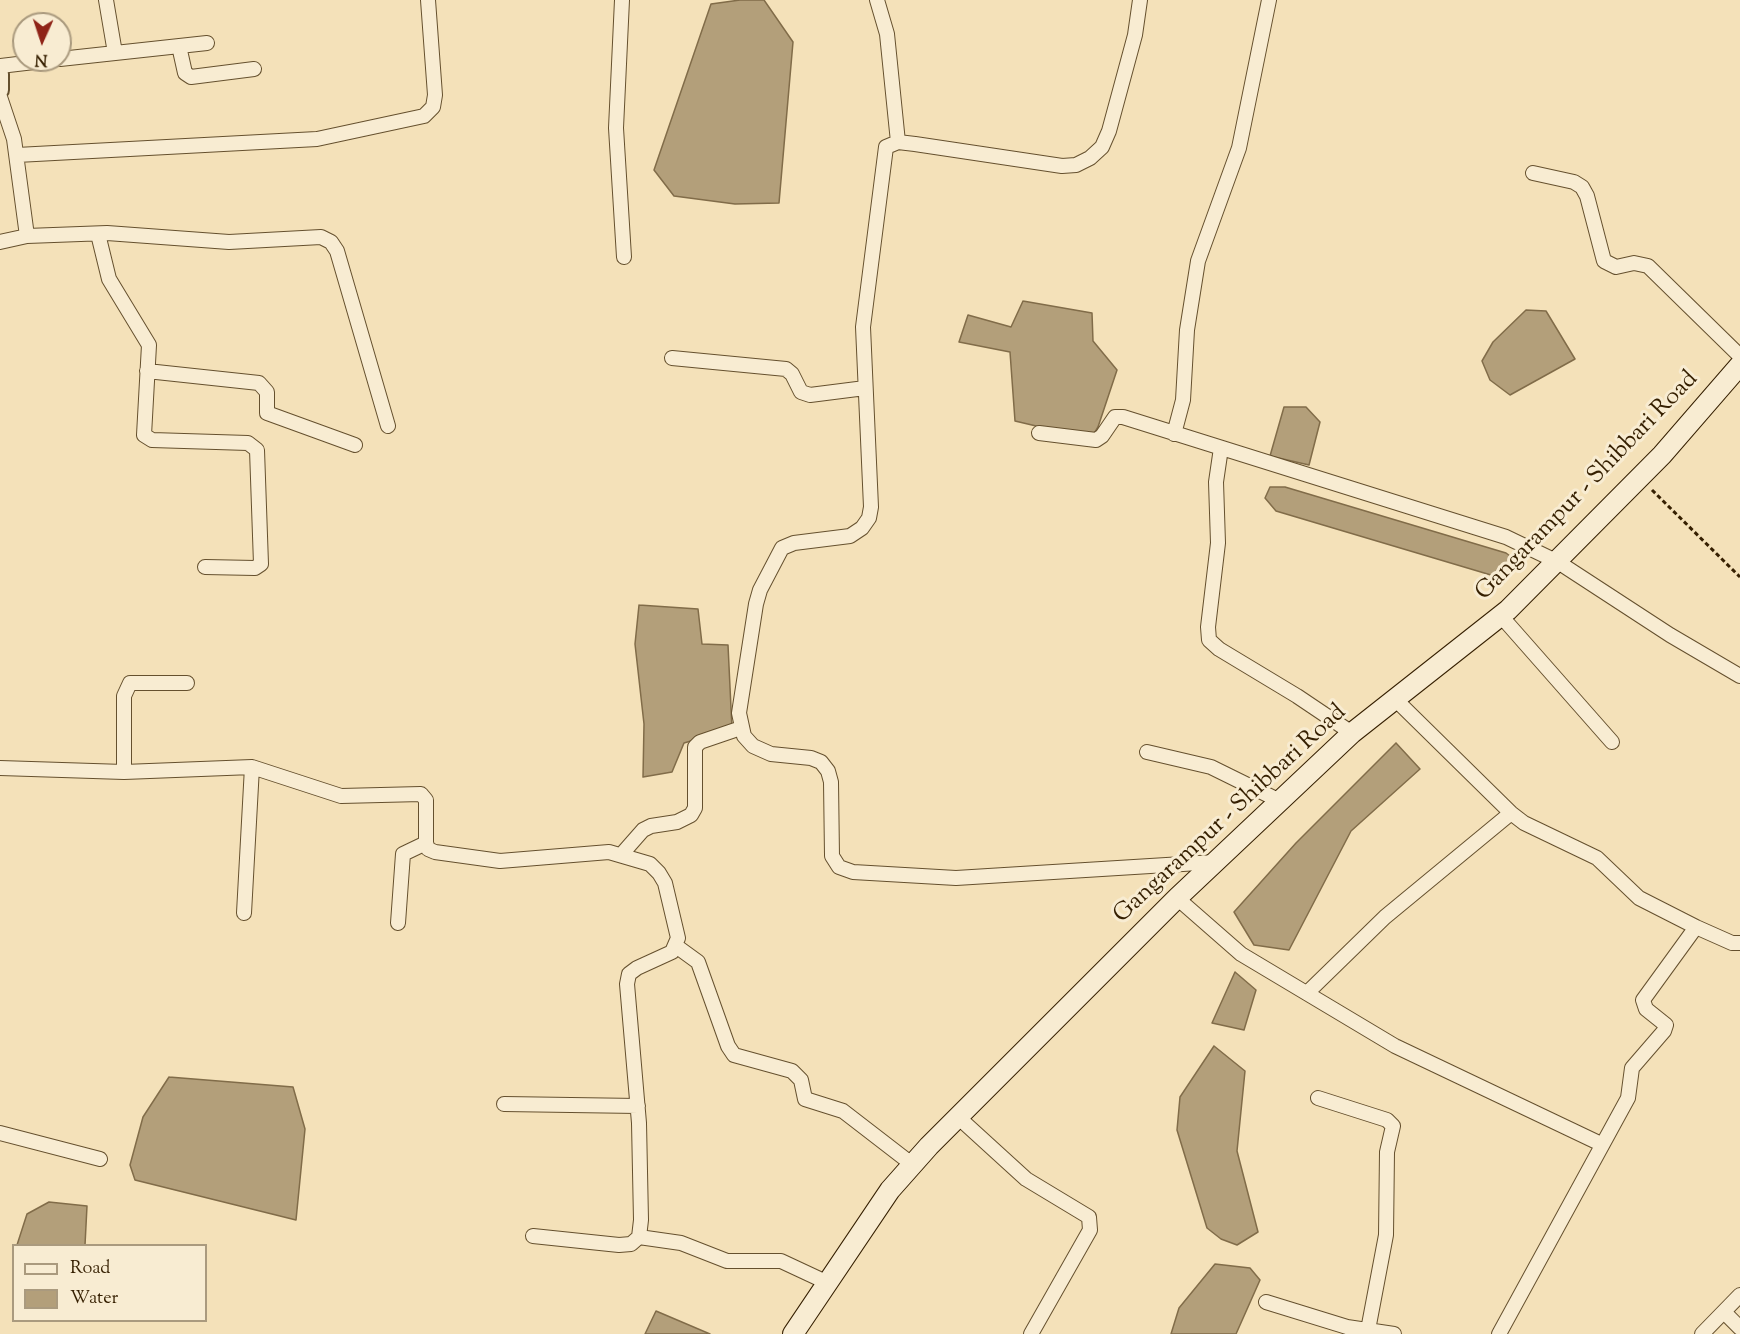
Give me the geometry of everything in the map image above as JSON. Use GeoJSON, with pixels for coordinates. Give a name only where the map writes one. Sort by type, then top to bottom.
{"type":"FeatureCollection","features":[{"type":"Feature","properties":{"kind":"main road","name":"Gangarampur - Shibbari Road"},"geometry":{"type":"LineString","coordinates":[[793,1334],[826,1282],[891,1190],[958,1117],[1177,898],[1352,733],[1501,616],[1558,562],[1639,477],[1740,365]]}},
{"type":"Feature","properties":{"kind":"street"},"geometry":{"type":"LineString","coordinates":[[106,0],[115,53]]}},
{"type":"Feature","properties":{"kind":"street"},"geometry":{"type":"LineString","coordinates":[[17,155],[317,139],[424,116],[433,107],[435,95],[428,0]]}},
{"type":"Feature","properties":{"kind":"street"},"geometry":{"type":"LineString","coordinates":[[622,0],[616,128],[624,257]]}},
{"type":"Feature","properties":{"kind":"street"},"geometry":{"type":"LineString","coordinates":[[877,0],[887,34],[898,142]]}},
{"type":"Feature","properties":{"kind":"street"},"geometry":{"type":"LineString","coordinates":[[1140,0],[1135,35],[1110,131],[1102,147],[1090,158],[1076,165],[1062,166],[898,142],[886,147],[882,160],[863,327],[871,507],[869,518],[862,528],[850,536],[794,543],[782,549],[756,604],[739,713],[741,728],[753,746],[762,751],[811,758],[821,762],[831,782],[832,856],[839,867],[853,872],[956,878],[1215,862]]}},
{"type":"Feature","properties":{"kind":"street"},"geometry":{"type":"LineString","coordinates":[[1174,434],[1183,400],[1187,330],[1198,261],[1239,147],[1269,0]]}},
{"type":"Feature","properties":{"kind":"street"},"geometry":{"type":"LineString","coordinates":[[72,58],[207,43]]}},
{"type":"Feature","properties":{"kind":"street"},"geometry":{"type":"LineString","coordinates":[[179,46],[185,73],[191,76],[254,69]]}},
{"type":"Feature","properties":{"kind":"street"},"geometry":{"type":"LineString","coordinates":[[0,74],[0,90]]}},
{"type":"Feature","properties":{"kind":"street"},"geometry":{"type":"LineString","coordinates":[[0,97],[13,133],[27,236]]}},
{"type":"Feature","properties":{"kind":"street"},"geometry":{"type":"LineString","coordinates":[[1533,172],[1574,182],[1582,187],[1587,196],[1604,261],[1616,267],[1634,263],[1648,266],[1740,356]]}},
{"type":"Feature","properties":{"kind":"street"},"geometry":{"type":"LineString","coordinates":[[98,234],[112,284],[149,345],[143,428],[147,438],[248,443],[254,445],[257,450],[261,564],[255,567],[205,567]]}},
{"type":"Feature","properties":{"kind":"street"},"geometry":{"type":"LineString","coordinates":[[0,242],[27,236],[98,234],[229,242],[314,237],[331,242],[337,251],[388,426]]}},
{"type":"Feature","properties":{"kind":"street"},"geometry":{"type":"LineString","coordinates":[[672,358],[786,369],[792,374],[801,392],[810,395],[865,388]]}},
{"type":"Feature","properties":{"kind":"street"},"geometry":{"type":"LineString","coordinates":[[147,371],[260,383],[267,392],[267,413],[308,426],[355,446]]}},
{"type":"Feature","properties":{"kind":"street"},"geometry":{"type":"LineString","coordinates":[[1038,433],[1096,440],[1102,436],[1115,417],[1506,537],[1558,562],[1670,635],[1740,676]]}},
{"type":"Feature","properties":{"kind":"street"},"geometry":{"type":"LineString","coordinates":[[1221,448],[1216,482],[1218,543],[1208,627],[1209,640],[1219,649],[1352,733]]}},
{"type":"Feature","properties":{"kind":"street"},"geometry":{"type":"LineString","coordinates":[[1501,616],[1612,742]]}},
{"type":"Feature","properties":{"kind":"street"},"geometry":{"type":"LineString","coordinates":[[124,772],[124,696],[130,683],[187,683]]}},
{"type":"Feature","properties":{"kind":"street"},"geometry":{"type":"LineString","coordinates":[[1395,699],[1524,823],[1597,858],[1639,898],[1696,927],[1732,943],[1740,943]]}},
{"type":"Feature","properties":{"kind":"street"},"geometry":{"type":"LineString","coordinates":[[621,855],[643,830],[651,826],[676,822],[692,815],[695,808],[695,747],[700,742],[741,728]]}},
{"type":"Feature","properties":{"kind":"street"},"geometry":{"type":"LineString","coordinates":[[1147,752],[1211,767],[1280,801]]}},
{"type":"Feature","properties":{"kind":"street"},"geometry":{"type":"LineString","coordinates":[[243,913],[252,767]]}},
{"type":"Feature","properties":{"kind":"street"},"geometry":{"type":"LineString","coordinates":[[0,768],[124,772],[252,767],[341,796],[421,794],[426,800],[426,843],[428,849],[435,852],[488,861],[595,851],[621,855],[650,864],[659,873],[678,928],[676,946],[672,952],[629,974],[627,984],[638,1106],[641,1220],[639,1237],[631,1244],[619,1245],[533,1236]]}},
{"type":"Feature","properties":{"kind":"street"},"geometry":{"type":"LineString","coordinates":[[1307,993],[1385,918],[1511,813]]}},
{"type":"Feature","properties":{"kind":"street"},"geometry":{"type":"LineString","coordinates":[[398,923],[403,854],[426,843]]}},
{"type":"Feature","properties":{"kind":"street"},"geometry":{"type":"LineString","coordinates":[[1177,898],[1241,954],[1395,1046],[1601,1144]]}},
{"type":"Feature","properties":{"kind":"street"},"geometry":{"type":"LineString","coordinates":[[1499,1334],[1628,1098],[1632,1068],[1666,1028],[1646,1009],[1643,1000],[1696,927]]}},
{"type":"Feature","properties":{"kind":"street"},"geometry":{"type":"LineString","coordinates":[[676,946],[698,962],[702,969],[728,1046],[734,1054],[792,1071],[801,1080],[805,1099],[843,1111],[913,1165]]}},
{"type":"Feature","properties":{"kind":"street"},"geometry":{"type":"LineString","coordinates":[[1318,1098],[1387,1120],[1393,1126],[1388,1152],[1386,1235],[1368,1330]]}},
{"type":"Feature","properties":{"kind":"street"},"geometry":{"type":"LineString","coordinates":[[504,1104],[638,1106]]}},
{"type":"Feature","properties":{"kind":"street"},"geometry":{"type":"LineString","coordinates":[[958,1117],[1019,1174],[1089,1217],[1090,1230],[1031,1334]]}},
{"type":"Feature","properties":{"kind":"street"},"geometry":{"type":"LineString","coordinates":[[0,1133],[100,1159]]}},
{"type":"Feature","properties":{"kind":"street"},"geometry":{"type":"LineString","coordinates":[[639,1237],[681,1243],[727,1261],[781,1261],[826,1282]]}},
{"type":"Feature","properties":{"kind":"street"},"geometry":{"type":"LineString","coordinates":[[1702,1334],[1740,1295]]}},
{"type":"Feature","properties":{"kind":"street"},"geometry":{"type":"LineString","coordinates":[[1266,1302],[1328,1323],[1394,1334]]}},
{"type":"Feature","properties":{"kind":"street"},"geometry":{"type":"LineString","coordinates":[[1724,1312],[1740,1328]]}},
{"type":"Feature","properties":{"kind":"path"},"geometry":{"type":"LineString","coordinates":[[1639,477],[1740,577]]}},
{"type":"Feature","properties":{"kind":"water"},"geometry":{"type":"Polygon","coordinates":[[[740,0],[764,0],[793,42],[779,203],[735,204],[674,196],[654,170],[711,4],[740,0]]]}},
{"type":"Feature","properties":{"kind":"water"},"geometry":{"type":"Polygon","coordinates":[[[1023,301],[1092,313],[1093,341],[1117,370],[1098,427],[1091,439],[1015,421],[1010,352],[959,342],[968,315],[1011,327],[1023,301]]]}},
{"type":"Feature","properties":{"kind":"water"},"geometry":{"type":"Polygon","coordinates":[[[1526,310],[1546,311],[1575,359],[1510,395],[1490,380],[1482,361],[1493,342],[1526,310]]]}},
{"type":"Feature","properties":{"kind":"water"},"geometry":{"type":"Polygon","coordinates":[[[1284,407],[1306,407],[1320,422],[1309,465],[1270,456],[1284,407]]]}},
{"type":"Feature","properties":{"kind":"water"},"geometry":{"type":"Polygon","coordinates":[[[1270,487],[1285,487],[1506,553],[1522,565],[1501,578],[1276,511],[1265,498],[1270,487]]]}},
{"type":"Feature","properties":{"kind":"water"},"geometry":{"type":"Polygon","coordinates":[[[639,605],[698,609],[702,644],[728,645],[732,729],[684,743],[672,772],[643,777],[644,724],[635,644],[639,605]]]}},
{"type":"Feature","properties":{"kind":"water"},"geometry":{"type":"Polygon","coordinates":[[[1396,743],[1420,769],[1351,831],[1289,950],[1254,945],[1234,912],[1296,843],[1396,743]]]}},
{"type":"Feature","properties":{"kind":"water"},"geometry":{"type":"Polygon","coordinates":[[[1235,972],[1256,990],[1244,1030],[1212,1023],[1235,972]]]}},
{"type":"Feature","properties":{"kind":"water"},"geometry":{"type":"Polygon","coordinates":[[[1214,1046],[1245,1071],[1237,1151],[1258,1232],[1237,1245],[1221,1239],[1207,1228],[1177,1130],[1180,1097],[1214,1046]]]}},
{"type":"Feature","properties":{"kind":"water"},"geometry":{"type":"Polygon","coordinates":[[[169,1077],[293,1087],[305,1129],[296,1220],[135,1180],[130,1165],[143,1117],[169,1077]]]}},
{"type":"Feature","properties":{"kind":"water"},"geometry":{"type":"Polygon","coordinates":[[[49,1202],[87,1206],[85,1244],[17,1244],[27,1214],[49,1202]]]}},
{"type":"Feature","properties":{"kind":"water"},"geometry":{"type":"Polygon","coordinates":[[[1215,1264],[1250,1268],[1260,1280],[1236,1334],[1171,1334],[1179,1308],[1215,1264]]]}},
{"type":"Feature","properties":{"kind":"water"},"geometry":{"type":"Polygon","coordinates":[[[656,1311],[710,1334],[645,1334],[656,1311]]]}}]}
